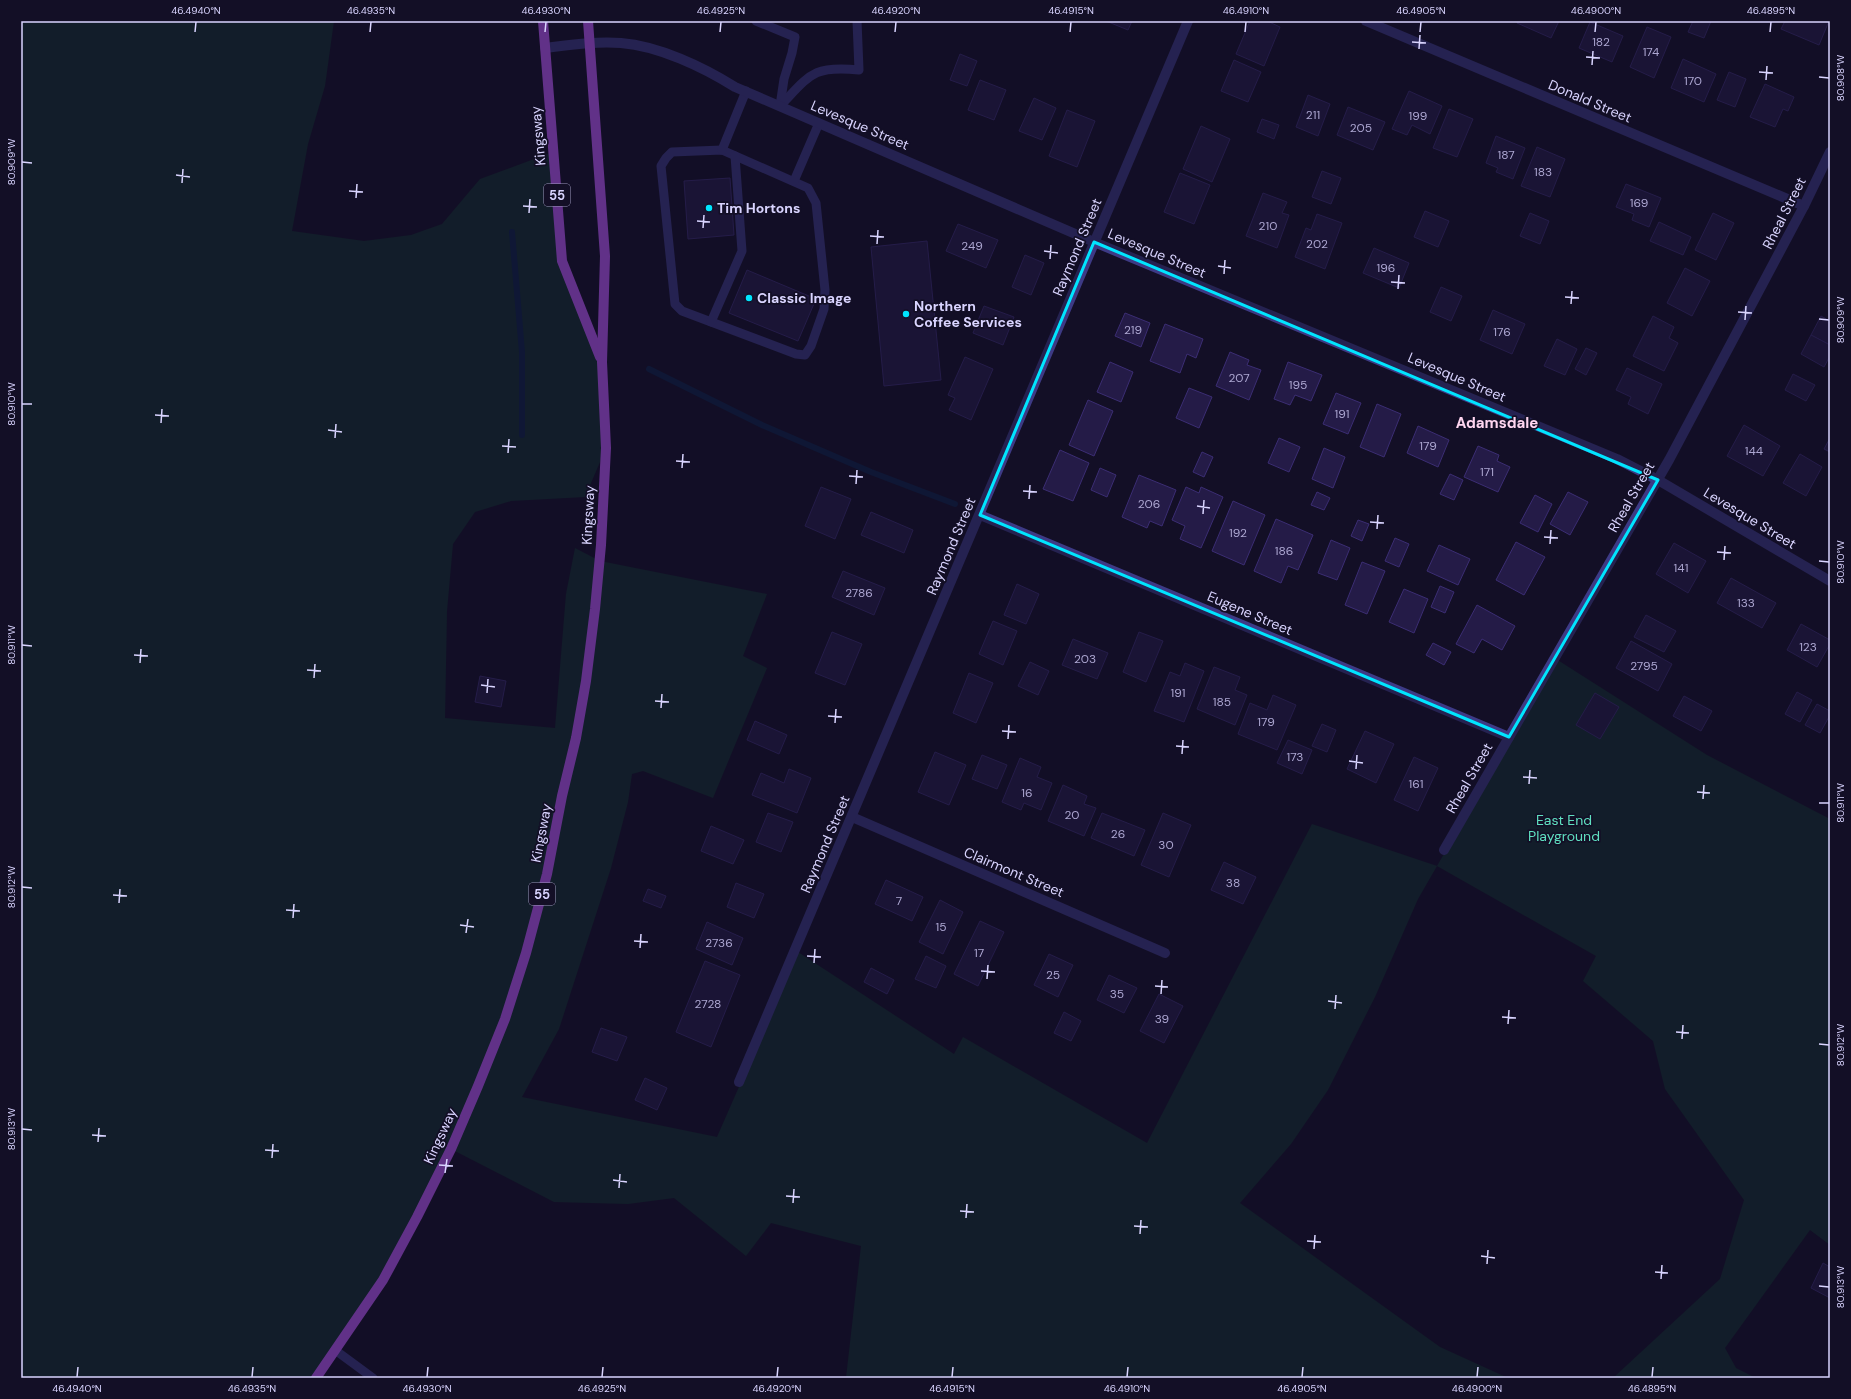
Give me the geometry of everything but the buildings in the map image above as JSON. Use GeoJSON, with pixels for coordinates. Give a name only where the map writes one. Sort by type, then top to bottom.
{"type":"FeatureCollection","features":[{"type":"Feature","properties":{"kind":"main road","name":"Kingsway"},"geometry":{"type":"LineString","coordinates":[[543,21],[562,261],[602,362]]}},
{"type":"Feature","properties":{"kind":"main road","name":"Kingsway"},"geometry":{"type":"LineString","coordinates":[[316,1378],[383,1280],[451,1149],[478,1086],[505,1019],[526,953],[547,874],[562,796],[576,738],[588,666],[601,545],[606,448],[602,362],[605,256],[588,21]]}},
{"type":"Feature","properties":{"kind":"street","name":"Raymond Street"},"geometry":{"type":"LineString","coordinates":[[739,1082],[1188,21]]}},
{"type":"Feature","properties":{"kind":"street","name":"Donald Street"},"geometry":{"type":"LineString","coordinates":[[1366,21],[1804,206]]}},
{"type":"Feature","properties":{"kind":"street","name":"Levesque Street"},"geometry":{"type":"LineString","coordinates":[[545,48],[590,43],[622,43],[640,46],[662,53],[713,73],[746,91],[1094,242],[1578,442],[1658,480],[1830,581]]}},
{"type":"Feature","properties":{"kind":"street","name":"Rheal Street"},"geometry":{"type":"LineString","coordinates":[[1444,850],[1658,480],[1804,206],[1830,152]]}},
{"type":"Feature","properties":{"kind":"street","name":"Eugene Street"},"geometry":{"type":"LineString","coordinates":[[980,515],[1509,737]]}},
{"type":"Feature","properties":{"kind":"street","name":"Clairmont Street"},"geometry":{"type":"LineString","coordinates":[[852,817],[1166,954]]}},
{"type":"Feature","properties":{"kind":"lane"},"geometry":{"type":"LineString","coordinates":[[756,21],[795,37],[784,79],[780,106]]}},
{"type":"Feature","properties":{"kind":"lane"},"geometry":{"type":"LineString","coordinates":[[780,106],[813,74],[837,67],[859,70],[857,21]]}},
{"type":"Feature","properties":{"kind":"lane"},"geometry":{"type":"LineString","coordinates":[[722,150],[746,91]]}},
{"type":"Feature","properties":{"kind":"lane"},"geometry":{"type":"LineString","coordinates":[[794,181],[819,123]]}},
{"type":"Feature","properties":{"kind":"lane"},"geometry":{"type":"LineString","coordinates":[[722,150],[735,156],[808,188],[816,203],[825,290],[824,309],[811,346],[805,355],[796,354],[682,311],[675,304],[661,166],[672,152],[722,150]]}},
{"type":"Feature","properties":{"kind":"lane"},"geometry":{"type":"LineString","coordinates":[[711,322],[742,251],[735,156]]}},
{"type":"Feature","properties":{"kind":"lane"},"geometry":{"type":"LineString","coordinates":[[335,1350],[373,1378]]}},
{"type":"Feature","properties":{"kind":"highlighted area"},"geometry":{"type":"Polygon","coordinates":[[[1094,242],[1658,480],[1509,737],[980,515],[1094,242]]]}},
{"type":"Feature","properties":{"kind":"green space"},"geometry":{"type":"Polygon","coordinates":[[[21,21],[334,21],[325,86],[308,144],[292,231],[364,241],[411,235],[442,224],[480,179],[553,152],[562,261],[602,362],[606,448],[585,497],[511,501],[475,512],[453,544],[447,611],[445,718],[555,728],[566,594],[575,548],[600,561],[767,594],[743,656],[767,668],[713,798],[643,771],[632,774],[628,802],[611,868],[559,1029],[522,1097],[717,1137],[798,952],[954,1054],[963,1037],[1147,1143],[1312,824],[1437,866],[1418,899],[1375,997],[1328,1090],[1291,1144],[1240,1203],[1440,1347],[1508,1378],[846,1378],[861,1246],[771,1223],[746,1256],[674,1198],[628,1204],[554,1202],[449,1148],[381,1279],[314,1378],[21,1378],[21,21]]]}},
{"type":"Feature","properties":{"kind":"green space","name":"East End Playground"},"geometry":{"type":"Polygon","coordinates":[[[1556,659],[1707,755],[1830,819],[1830,1245],[1810,1230],[1725,1348],[1736,1368],[1756,1378],[1613,1378],[1720,1279],[1744,1200],[1665,1089],[1653,1041],[1583,981],[1596,956],[1437,866],[1556,659]]]}},
{"type":"Feature","properties":{"kind":"waterway"},"geometry":{"type":"LineString","coordinates":[[512,232],[522,352],[522,435]]}},
{"type":"Feature","properties":{"kind":"waterway"},"geometry":{"type":"LineString","coordinates":[[649,369],[762,425],[871,472],[955,504]]}},
{"type":"Feature","properties":{"kind":"place","name":"Tim Hortons"},"geometry":{"type":"Point","coordinates":[709,208]}},
{"type":"Feature","properties":{"kind":"place","name":"Classic Image"},"geometry":{"type":"Point","coordinates":[749,298]}},
{"type":"Feature","properties":{"kind":"place","name":"Northern Coffee Services"},"geometry":{"type":"Point","coordinates":[906,314]}},
{"type":"Feature","properties":{"kind":"district","name":"Adamsdale"},"geometry":{"type":"Point","coordinates":[1497,423]}}]}
